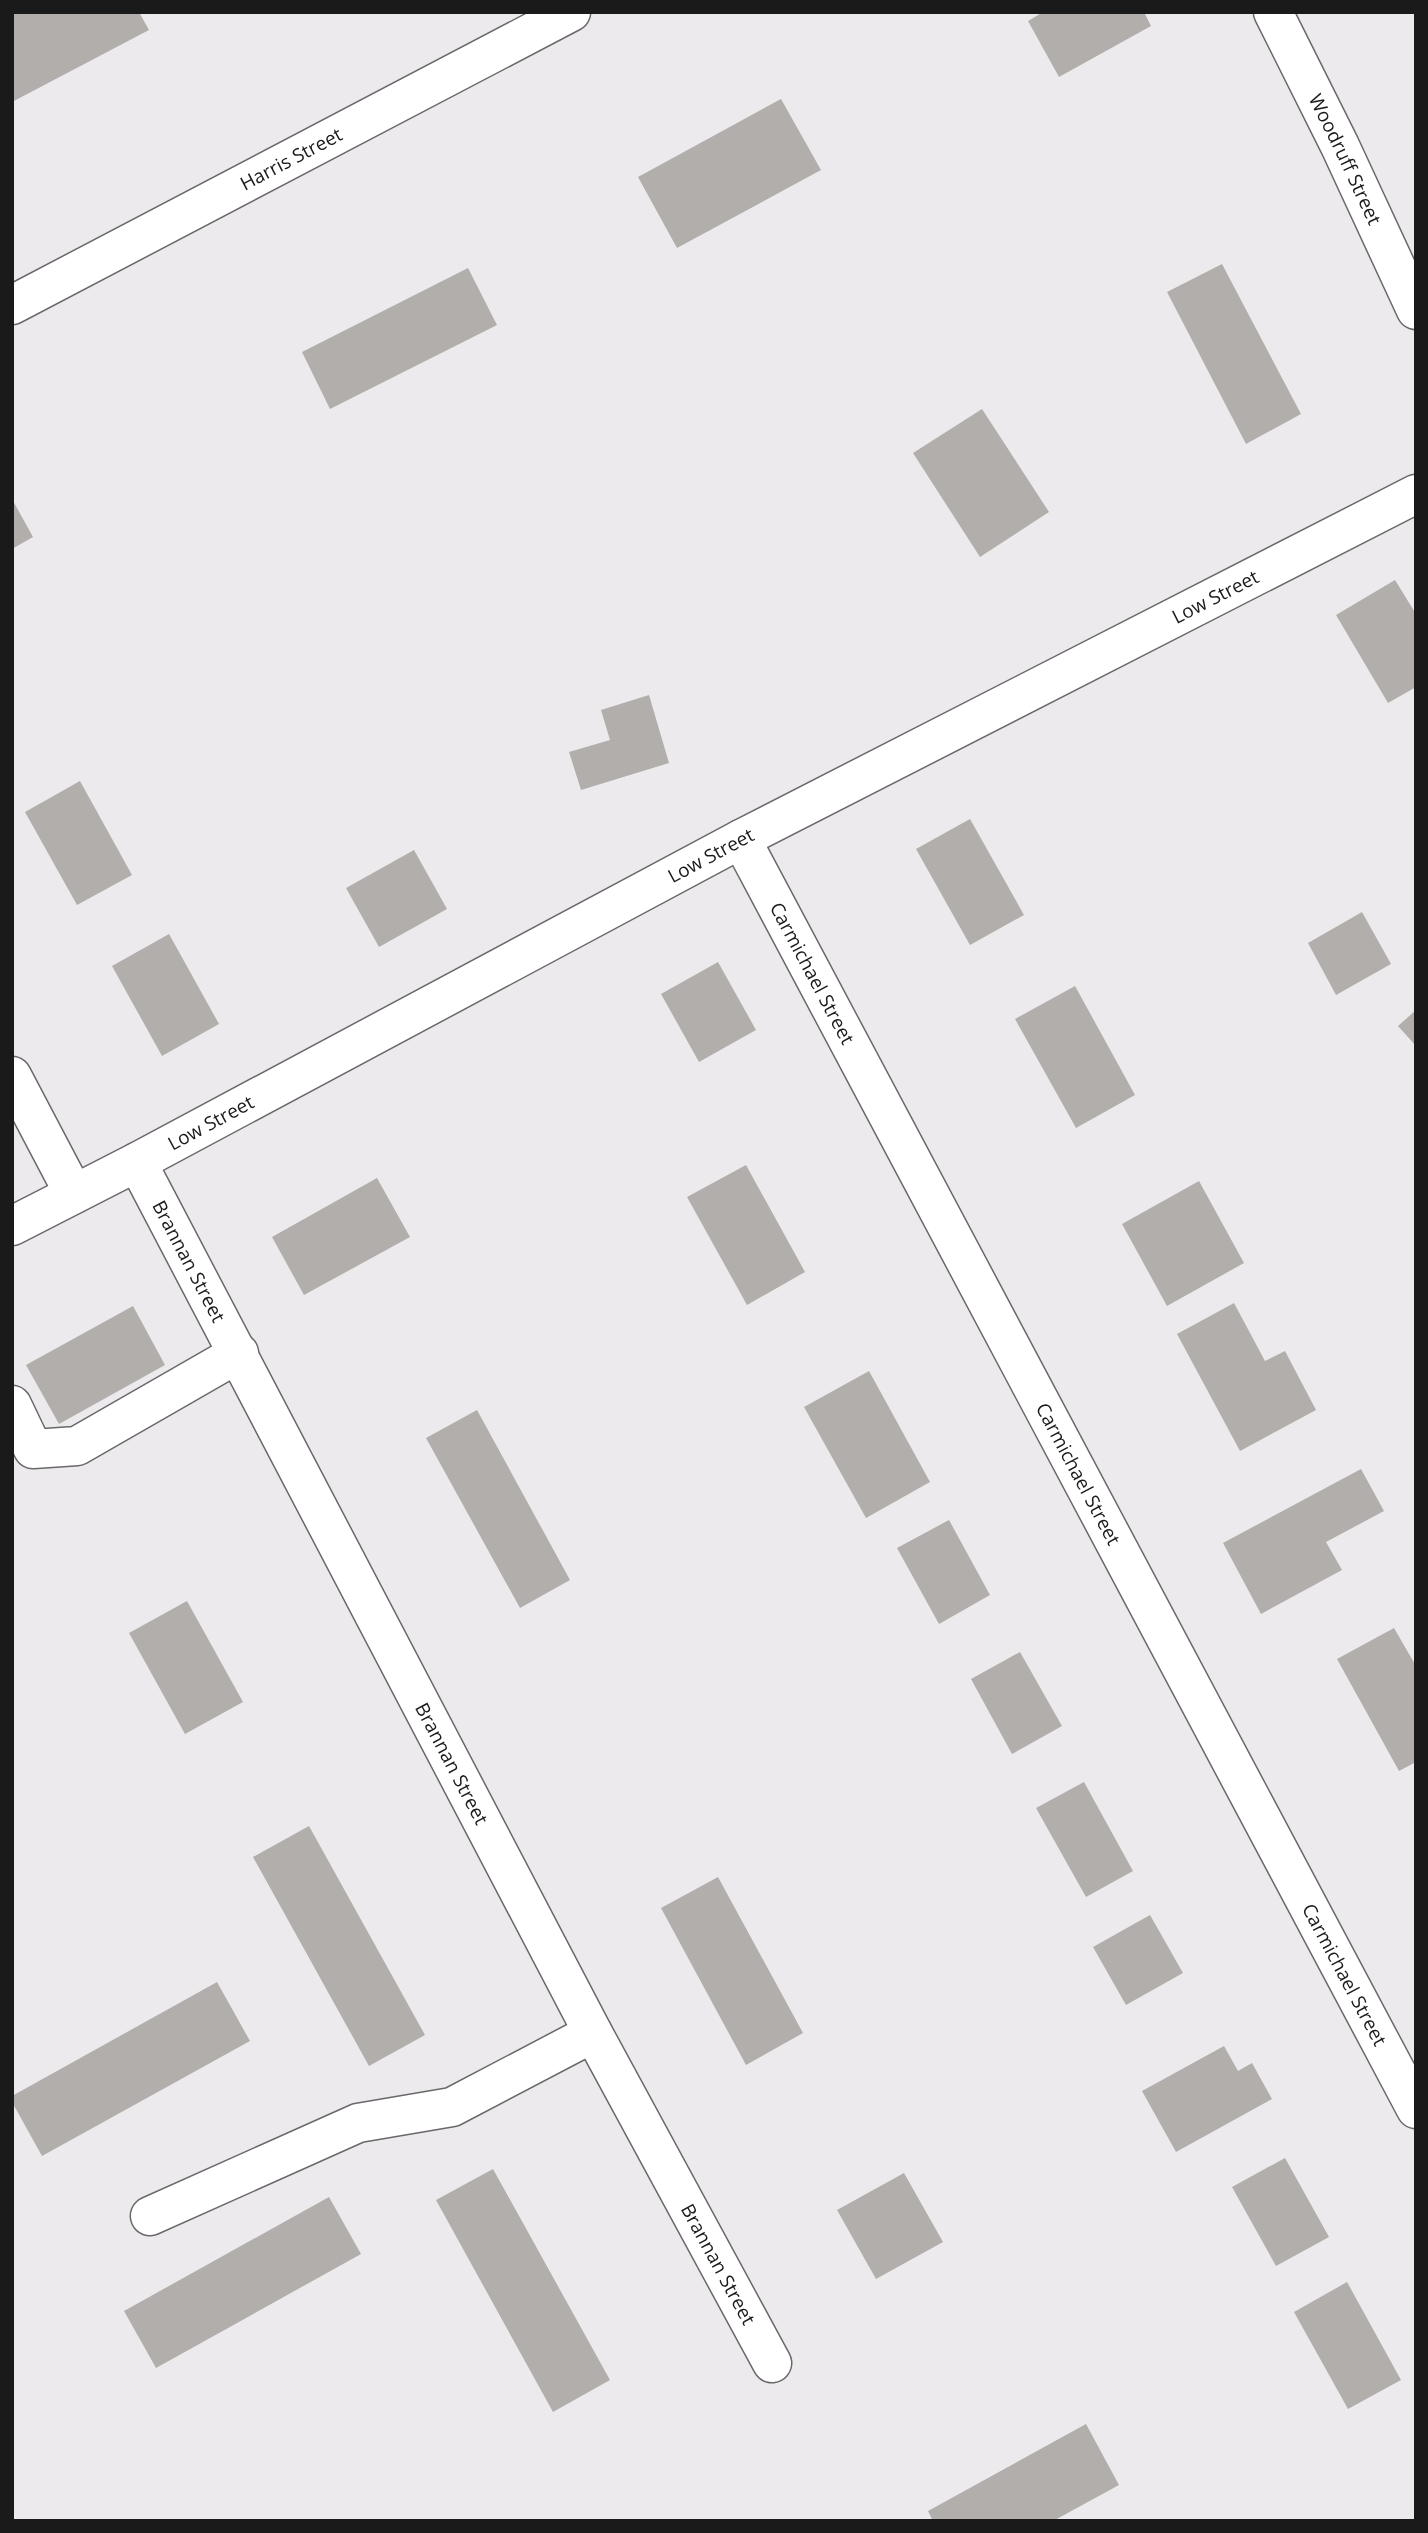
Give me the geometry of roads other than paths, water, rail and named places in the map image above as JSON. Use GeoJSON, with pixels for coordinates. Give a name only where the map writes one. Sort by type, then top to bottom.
{"type":"FeatureCollection","features":[{"type":"Feature","properties":{"kind":"street","name":"Harris Street"},"geometry":{"type":"LineString","coordinates":[[12,305],[571,12]]}},
{"type":"Feature","properties":{"kind":"street","name":"Woodruff Street"},"geometry":{"type":"LineString","coordinates":[[1273,12],[1340,146],[1416,310]]}},
{"type":"Feature","properties":{"kind":"street","name":"Low Street"},"geometry":{"type":"LineString","coordinates":[[12,1226],[138,1162],[741,839],[1416,494]]}},
{"type":"Feature","properties":{"kind":"street","name":"Carmichael Street"},"geometry":{"type":"LineString","coordinates":[[741,839],[1416,2109]]}},
{"type":"Feature","properties":{"kind":"street"},"geometry":{"type":"LineString","coordinates":[[12,1076],[74,1194]]}},
{"type":"Feature","properties":{"kind":"street","name":"Brannan Street"},"geometry":{"type":"LineString","coordinates":[[138,1162],[593,2033],[772,2363]]}},
{"type":"Feature","properties":{"kind":"street"},"geometry":{"type":"LineString","coordinates":[[12,1405],[33,1449],[77,1446],[239,1353]]}},
{"type":"Feature","properties":{"kind":"street"},"geometry":{"type":"LineString","coordinates":[[150,2216],[358,2123],[452,2107],[593,2033]]}}]}
